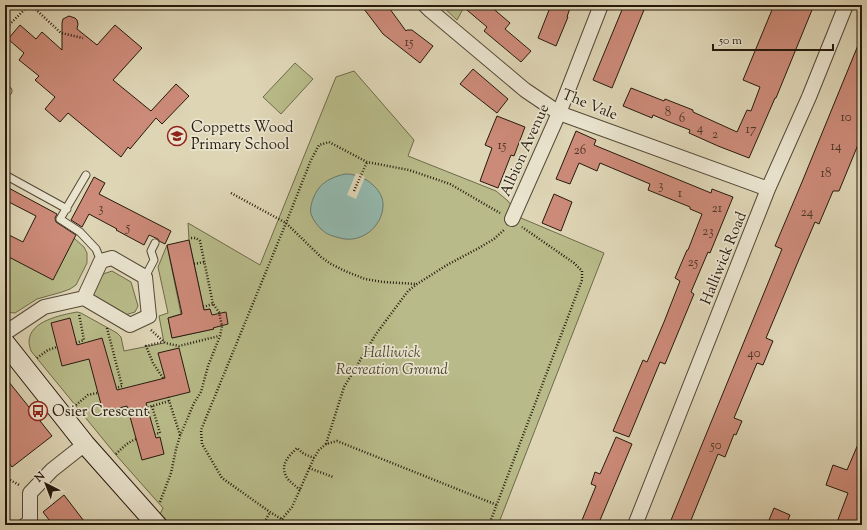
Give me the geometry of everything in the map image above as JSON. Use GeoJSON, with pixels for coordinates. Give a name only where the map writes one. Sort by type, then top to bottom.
{"type":"FeatureCollection","features":[{"type":"Feature","properties":{"kind":"street","name":"The Vale"},"geometry":{"type":"LineString","coordinates":[[425,5],[525,90],[559,113],[768,189]]}},
{"type":"Feature","properties":{"kind":"street","name":"Albion Avenue"},"geometry":{"type":"LineString","coordinates":[[512,219],[559,113],[601,5]]}},
{"type":"Feature","properties":{"kind":"street","name":"Halliwick Road"},"geometry":{"type":"LineString","coordinates":[[635,525],[768,189],[809,97],[846,5]]}},
{"type":"Feature","properties":{"kind":"street"},"geometry":{"type":"LineString","coordinates":[[5,333],[44,307],[80,299],[102,309],[130,325],[149,316],[145,278],[112,258],[101,262],[80,299]]}},
{"type":"Feature","properties":{"kind":"street"},"geometry":{"type":"LineString","coordinates":[[5,343],[85,444],[152,520]]}},
{"type":"Feature","properties":{"kind":"street"},"geometry":{"type":"LineString","coordinates":[[26,522],[30,492],[52,470],[85,444]]}},
{"type":"Feature","properties":{"kind":"lane"},"geometry":{"type":"LineString","coordinates":[[86,175],[60,220],[80,232],[96,249],[101,262]]}},
{"type":"Feature","properties":{"kind":"lane"},"geometry":{"type":"LineString","coordinates":[[7,176],[67,209]]}},
{"type":"Feature","properties":{"kind":"lane"},"geometry":{"type":"LineString","coordinates":[[145,278],[154,260],[150,250],[155,243]]}},
{"type":"Feature","properties":{"kind":"path"},"geometry":{"type":"LineString","coordinates":[[5,29],[30,5],[61,33],[83,38]]}},
{"type":"Feature","properties":{"kind":"path"},"geometry":{"type":"LineString","coordinates":[[291,525],[222,478],[202,444],[201,430],[286,223],[310,160],[319,145],[329,142],[367,162],[409,170],[450,184],[512,219],[524,229],[574,263],[582,271],[582,280],[489,525]]}},
{"type":"Feature","properties":{"kind":"path"},"geometry":{"type":"LineString","coordinates":[[354,191],[367,162]]}},
{"type":"Feature","properties":{"kind":"path"},"geometry":{"type":"LineString","coordinates":[[231,193],[286,223],[321,256],[345,272],[365,279],[383,282],[416,284]]}},
{"type":"Feature","properties":{"kind":"path"},"geometry":{"type":"LineString","coordinates":[[326,444],[344,387],[376,334],[408,291],[416,284],[447,265],[494,239],[506,228],[512,219]]}},
{"type":"Feature","properties":{"kind":"path"},"geometry":{"type":"LineString","coordinates":[[152,520],[171,473],[180,436],[194,403],[201,392],[208,366],[220,336],[222,326],[219,312],[213,304],[200,241],[196,238],[191,238]]}},
{"type":"Feature","properties":{"kind":"path"},"geometry":{"type":"LineString","coordinates":[[194,264],[204,262]]}},
{"type":"Feature","properties":{"kind":"path"},"geometry":{"type":"LineString","coordinates":[[76,342],[84,340],[80,299]]}},
{"type":"Feature","properties":{"kind":"path"},"geometry":{"type":"LineString","coordinates":[[203,306],[213,304]]}},
{"type":"Feature","properties":{"kind":"path"},"geometry":{"type":"LineString","coordinates":[[102,309],[122,386],[116,388]]}},
{"type":"Feature","properties":{"kind":"path"},"geometry":{"type":"LineString","coordinates":[[149,316],[151,331],[165,343],[179,346],[220,336]]}},
{"type":"Feature","properties":{"kind":"path"},"geometry":{"type":"LineString","coordinates":[[163,378],[153,363],[146,346],[164,342]]}},
{"type":"Feature","properties":{"kind":"path"},"geometry":{"type":"LineString","coordinates":[[25,368],[48,350],[57,347]]}},
{"type":"Feature","properties":{"kind":"path"},"geometry":{"type":"LineString","coordinates":[[63,416],[88,395],[97,393]]}},
{"type":"Feature","properties":{"kind":"path"},"geometry":{"type":"LineString","coordinates":[[139,410],[169,399],[180,436]]}},
{"type":"Feature","properties":{"kind":"path"},"geometry":{"type":"LineString","coordinates":[[152,406],[160,433],[155,434]]}},
{"type":"Feature","properties":{"kind":"path"},"geometry":{"type":"LineString","coordinates":[[103,465],[125,445],[136,440]]}},
{"type":"Feature","properties":{"kind":"path"},"geometry":{"type":"LineString","coordinates":[[282,519],[292,507],[309,468],[319,450],[326,444],[337,441],[496,505]]}},
{"type":"Feature","properties":{"kind":"path"},"geometry":{"type":"LineString","coordinates":[[300,490],[286,477],[284,467],[287,457],[297,448],[304,454],[314,458]]}},
{"type":"Feature","properties":{"kind":"path"},"geometry":{"type":"LineString","coordinates":[[309,468],[333,477]]}},
{"type":"Feature","properties":{"kind":"path"},"geometry":{"type":"LineString","coordinates":[[263,525],[270,512]]}},
{"type":"Feature","properties":{"kind":"path"},"geometry":{"type":"LineString","coordinates":[[793,521],[803,525]]}},
{"type":"Feature","properties":{"kind":"green space"},"geometry":{"type":"Polygon","coordinates":[[[441,5],[462,5],[464,7],[457,20],[441,5]]]}},
{"type":"Feature","properties":{"kind":"green space"},"geometry":{"type":"Polygon","coordinates":[[[295,63],[313,79],[281,114],[263,97],[295,63]]]}},
{"type":"Feature","properties":{"kind":"green space","name":"Halliwick Recreation Ground"},"geometry":{"type":"Polygon","coordinates":[[[354,71],[414,140],[408,156],[496,191],[508,201],[521,218],[604,253],[498,525],[275,525],[269,521],[266,525],[172,525],[160,514],[163,508],[116,455],[31,351],[29,342],[30,335],[34,329],[47,320],[77,312],[117,333],[121,337],[124,351],[164,343],[159,316],[168,313],[158,267],[167,245],[181,314],[168,318],[172,338],[213,329],[210,309],[204,310],[189,240],[188,223],[260,265],[336,77],[354,71]]]}},
{"type":"Feature","properties":{"kind":"green space"},"geometry":{"type":"Polygon","coordinates":[[[60,229],[84,247],[87,253],[87,263],[76,285],[62,292],[37,299],[15,313],[5,312],[5,255],[60,229]]]}},
{"type":"Feature","properties":{"kind":"green space"},"geometry":{"type":"Polygon","coordinates":[[[112,271],[131,282],[138,306],[135,312],[125,315],[95,300],[91,294],[103,274],[112,271]]]}},
{"type":"Feature","properties":{"kind":"water"},"geometry":{"type":"Polygon","coordinates":[[[345,174],[352,174],[370,182],[378,190],[383,200],[382,214],[374,227],[363,236],[348,239],[332,236],[323,231],[318,226],[311,214],[312,201],[319,188],[331,179],[345,174]]]}},
{"type":"Feature","properties":{"kind":"pier"},"geometry":{"type":"Polygon","coordinates":[[[356,173],[365,177],[356,199],[347,195],[356,173]]]}},
{"type":"Feature","properties":{"kind":"building"},"geometry":{"type":"Polygon","coordinates":[[[361,5],[387,5],[406,31],[412,30],[433,46],[420,63],[383,34],[361,5]]]}},
{"type":"Feature","properties":{"kind":"building"},"geometry":{"type":"Polygon","coordinates":[[[461,5],[489,5],[510,23],[505,29],[531,51],[521,62],[484,31],[487,27],[461,5]]]}},
{"type":"Feature","properties":{"kind":"building"},"geometry":{"type":"Polygon","coordinates":[[[551,5],[571,5],[568,17],[556,46],[538,38],[551,5]]]}},
{"type":"Feature","properties":{"kind":"building"},"geometry":{"type":"Polygon","coordinates":[[[624,5],[646,5],[612,88],[593,80],[624,5]]]}},
{"type":"Feature","properties":{"kind":"building"},"geometry":{"type":"Polygon","coordinates":[[[774,5],[814,5],[776,98],[749,158],[689,133],[690,130],[653,115],[652,118],[623,106],[631,88],[664,101],[665,99],[693,110],[693,112],[737,132],[747,110],[751,111],[760,87],[743,80],[774,5]]]}},
{"type":"Feature","properties":{"kind":"building"},"geometry":{"type":"Polygon","coordinates":[[[69,16],[77,20],[77,29],[97,45],[115,25],[142,48],[113,80],[151,111],[176,84],[189,96],[162,124],[156,118],[130,149],[128,147],[121,157],[68,113],[60,122],[45,109],[55,97],[35,80],[39,76],[19,60],[24,53],[8,39],[20,25],[36,39],[42,32],[62,50],[62,23],[63,19],[69,16]]]}},
{"type":"Feature","properties":{"kind":"building"},"geometry":{"type":"Polygon","coordinates":[[[861,38],[862,135],[839,191],[833,191],[819,224],[815,222],[800,257],[766,338],[773,341],[763,365],[757,363],[734,418],[742,421],[736,435],[734,434],[725,457],[718,454],[689,525],[669,525],[782,249],[775,246],[861,38]]]}},
{"type":"Feature","properties":{"kind":"building"},"geometry":{"type":"Polygon","coordinates":[[[473,69],[508,99],[497,113],[460,84],[473,69]]]}},
{"type":"Feature","properties":{"kind":"building"},"geometry":{"type":"Polygon","coordinates":[[[497,116],[525,127],[514,156],[511,155],[498,188],[480,181],[492,148],[485,145],[497,116]]]}},
{"type":"Feature","properties":{"kind":"building"},"geometry":{"type":"Polygon","coordinates":[[[576,131],[596,140],[594,145],[711,193],[712,189],[733,197],[710,253],[708,252],[691,292],[694,294],[665,364],[660,362],[629,437],[613,431],[643,360],[647,362],[664,322],[680,281],[675,278],[702,214],[690,209],[690,207],[648,190],[650,184],[600,163],[597,171],[579,163],[570,184],[556,179],[576,131]]]}},
{"type":"Feature","properties":{"kind":"building"},"geometry":{"type":"Polygon","coordinates":[[[94,177],[105,183],[99,194],[171,231],[165,244],[149,235],[144,245],[89,214],[82,227],[71,220],[94,177]]]}},
{"type":"Feature","properties":{"kind":"building"},"geometry":{"type":"Polygon","coordinates":[[[5,186],[57,214],[55,218],[56,222],[76,235],[53,280],[5,255],[5,233],[23,242],[36,216],[5,200],[5,186]]]}},
{"type":"Feature","properties":{"kind":"building"},"geometry":{"type":"Polygon","coordinates":[[[554,194],[572,202],[561,231],[542,223],[554,194]]]}},
{"type":"Feature","properties":{"kind":"building"},"geometry":{"type":"Polygon","coordinates":[[[189,240],[204,310],[210,309],[212,315],[226,312],[228,324],[213,328],[214,329],[172,338],[168,318],[182,314],[167,245],[189,240]]]}},
{"type":"Feature","properties":{"kind":"building"},"geometry":{"type":"Polygon","coordinates":[[[70,318],[77,345],[102,338],[117,390],[165,378],[158,353],[179,348],[190,392],[146,403],[156,438],[160,437],[164,454],[142,460],[127,406],[103,412],[89,359],[62,366],[51,323],[70,318]]]}},
{"type":"Feature","properties":{"kind":"building"},"geometry":{"type":"Polygon","coordinates":[[[5,377],[52,436],[12,467],[5,458],[5,377]]]}},
{"type":"Feature","properties":{"kind":"building"},"geometry":{"type":"Polygon","coordinates":[[[862,435],[862,525],[836,525],[848,493],[826,485],[833,465],[847,470],[862,435]]]}},
{"type":"Feature","properties":{"kind":"building"},"geometry":{"type":"Polygon","coordinates":[[[616,437],[632,444],[598,525],[580,525],[596,486],[591,484],[595,472],[600,474],[616,437]]]}},
{"type":"Feature","properties":{"kind":"building"},"geometry":{"type":"Polygon","coordinates":[[[64,495],[87,525],[53,525],[43,512],[64,495]]]}},
{"type":"Feature","properties":{"kind":"building"},"geometry":{"type":"Polygon","coordinates":[[[774,508],[790,515],[786,525],[767,525],[774,508]]]}},
{"type":"Feature","properties":{"kind":"place","name":"Coppetts Wood Primary School"},"geometry":{"type":"Point","coordinates":[177,136]}},
{"type":"Feature","properties":{"kind":"place","name":"Osier Crescent"},"geometry":{"type":"Point","coordinates":[38,411]}}]}
